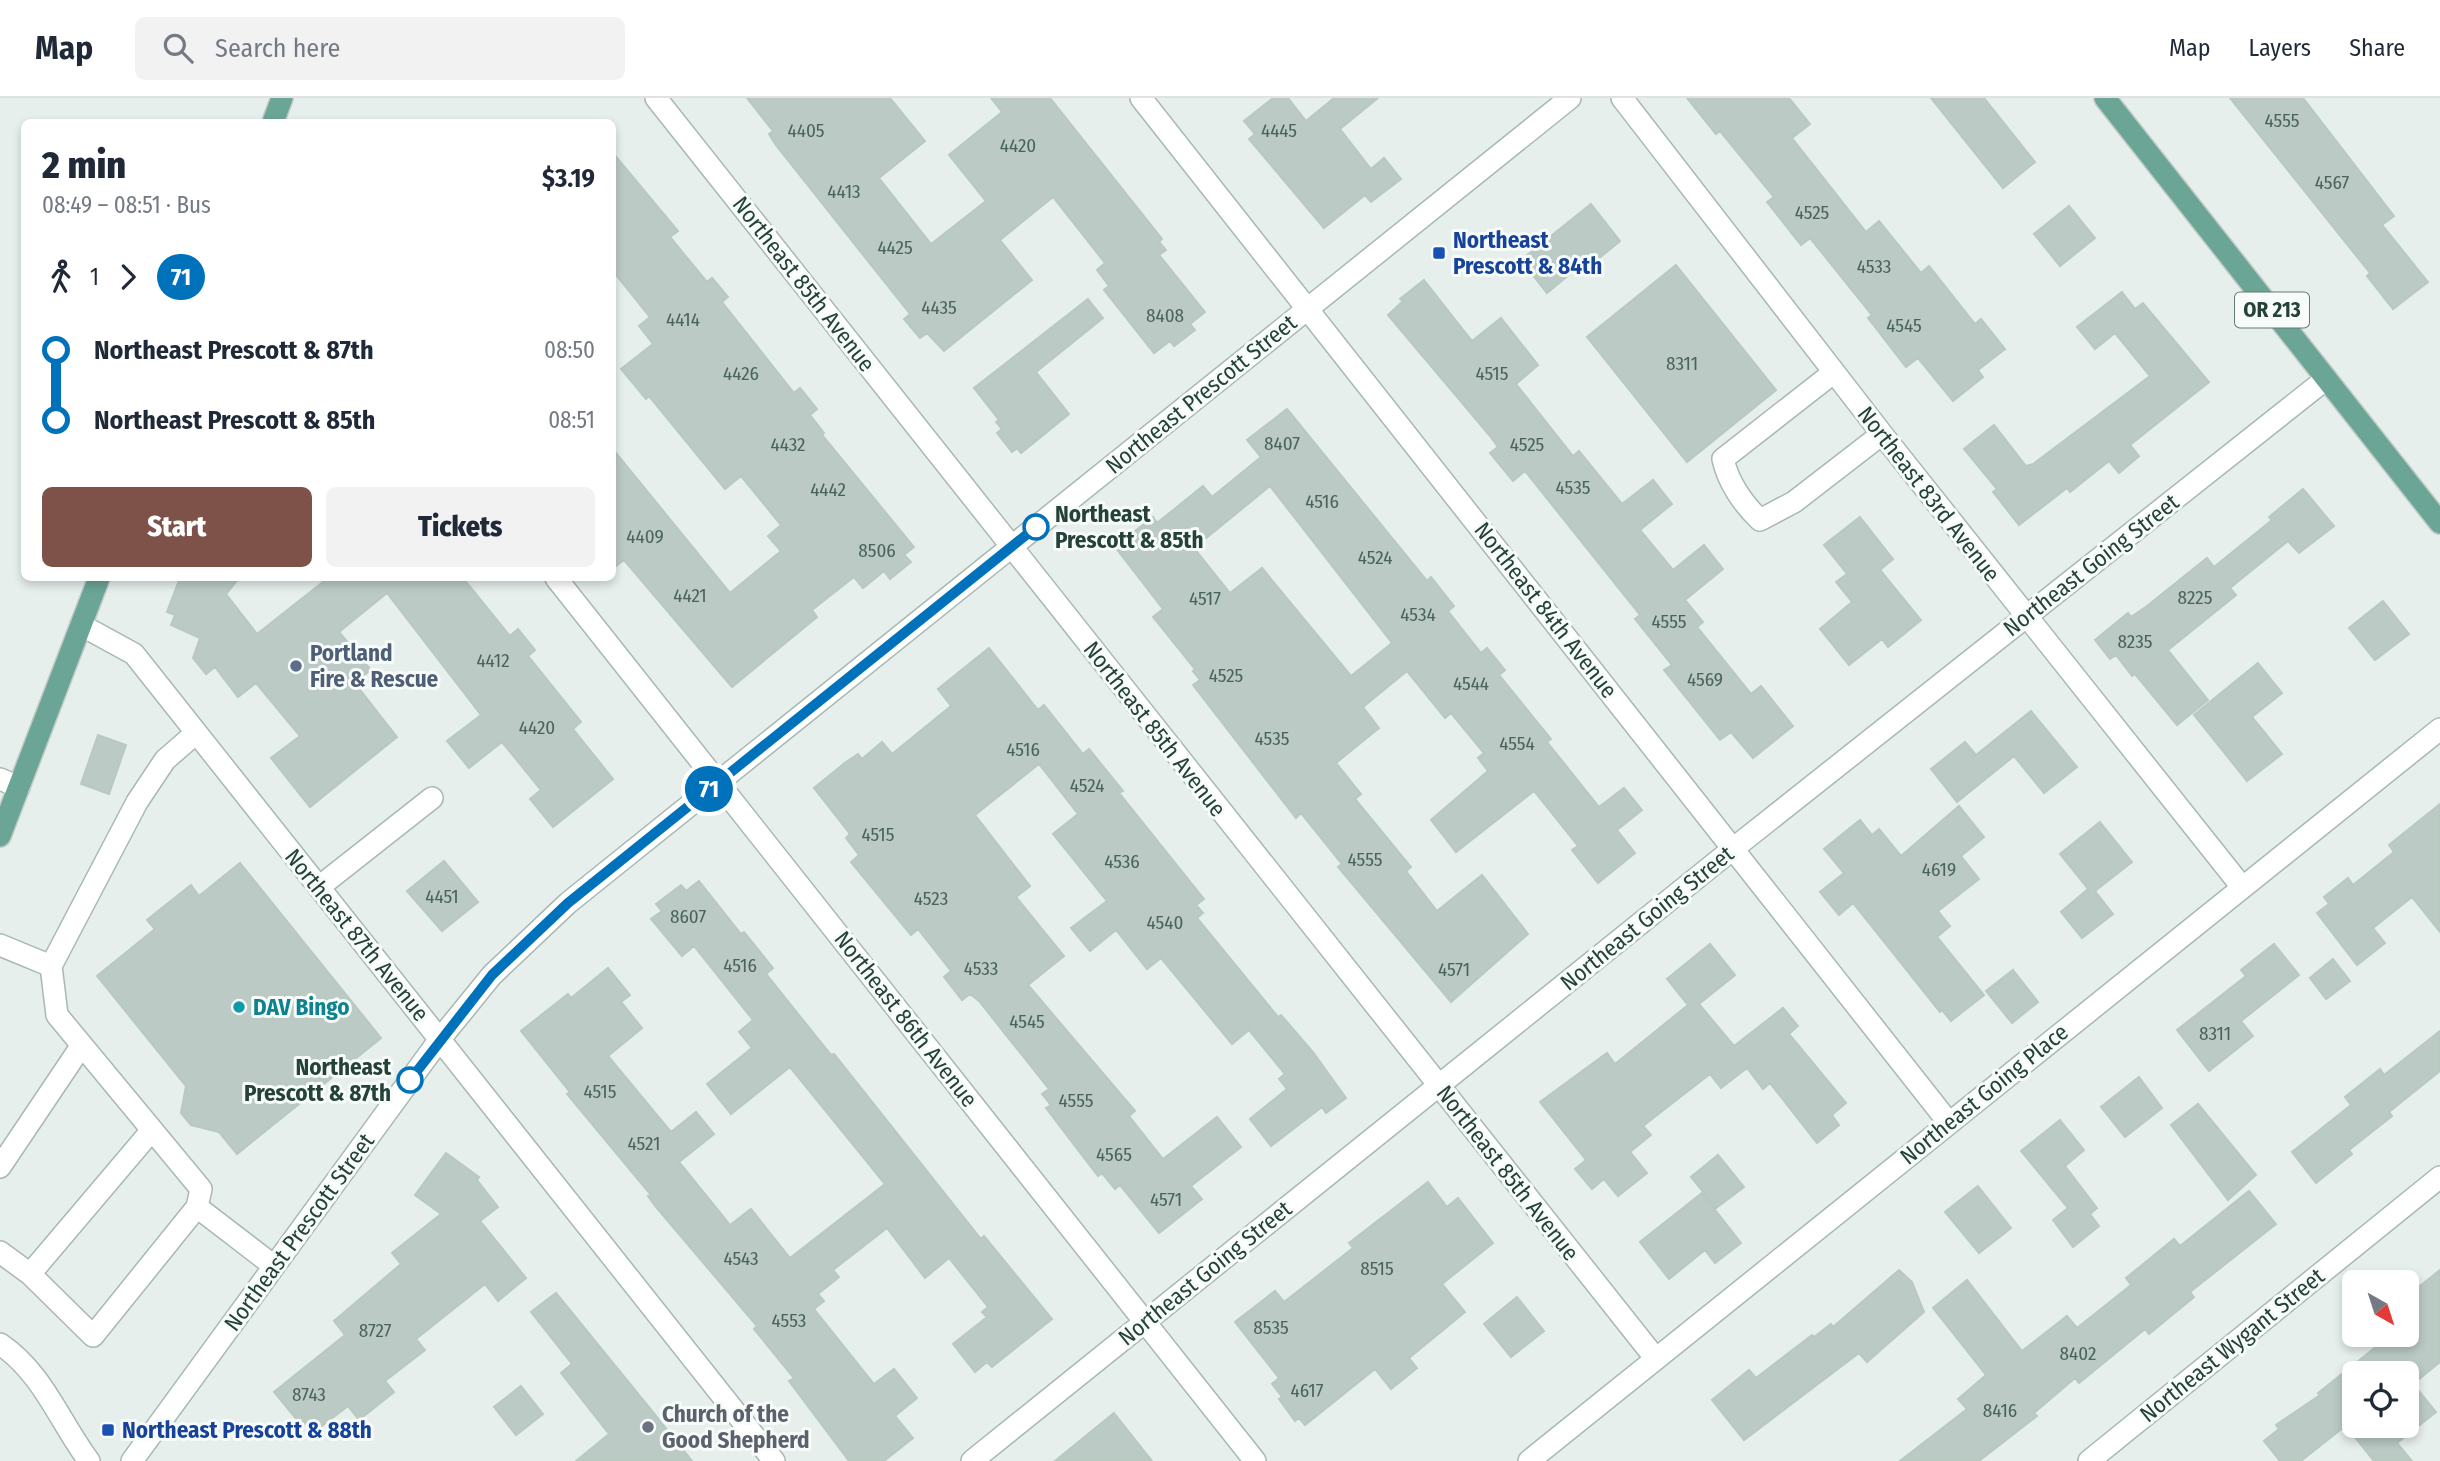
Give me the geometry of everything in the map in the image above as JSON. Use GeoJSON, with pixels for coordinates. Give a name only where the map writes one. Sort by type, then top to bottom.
{"type":"FeatureCollection","features":[{"type":"Feature","properties":{"kind":"main road"},"geometry":{"type":"LineString","coordinates":[[274,119],[282,98]]}},
{"type":"Feature","properties":{"kind":"main road","name":"OR 213"},"geometry":{"type":"LineString","coordinates":[[2105,98],[2440,523]]}},
{"type":"Feature","properties":{"kind":"main road"},"geometry":{"type":"LineString","coordinates":[[0,836],[9,783],[81,625],[98,581]]}},
{"type":"Feature","properties":{"kind":"street","name":"Northeast 85th Avenue"},"geometry":{"type":"LineString","coordinates":[[656,98],[1656,1359]]}},
{"type":"Feature","properties":{"kind":"street","name":"Northeast 84th Avenue"},"geometry":{"type":"LineString","coordinates":[[1142,98],[1949,1123]]}},
{"type":"Feature","properties":{"kind":"street","name":"Northeast Prescott Street"},"geometry":{"type":"LineString","coordinates":[[132,1461],[440,1038],[492,975],[526,940],[718,782],[1570,98]]}},
{"type":"Feature","properties":{"kind":"street","name":"Northeast 83rd Avenue"},"geometry":{"type":"LineString","coordinates":[[1622,98],[1833,373],[2242,887]]}},
{"type":"Feature","properties":{"kind":"street"},"geometry":{"type":"LineString","coordinates":[[1833,373],[1723,458],[1726,473],[1749,509],[1760,520],[1794,502],[1882,435]]}},
{"type":"Feature","properties":{"kind":"street","name":"Northeast Going Street"},"geometry":{"type":"LineString","coordinates":[[972,1461],[1734,848],[2326,379]]}},
{"type":"Feature","properties":{"kind":"street","name":"Northeast 86th Avenue"},"geometry":{"type":"LineString","coordinates":[[558,581],[1255,1461]]}},
{"type":"Feature","properties":{"kind":"street","name":"Northeast 87th Avenue"},"geometry":{"type":"LineString","coordinates":[[81,625],[134,654],[774,1461]]}},
{"type":"Feature","properties":{"kind":"street","name":"Northeast Going Place"},"geometry":{"type":"LineString","coordinates":[[1529,1461],[2440,729]]}},
{"type":"Feature","properties":{"kind":"street"},"geometry":{"type":"LineString","coordinates":[[0,1252],[30,1274],[93,1336],[197,1207],[201,1189],[57,1015],[51,967],[137,802],[165,760],[196,733]]}},
{"type":"Feature","properties":{"kind":"street"},"geometry":{"type":"LineString","coordinates":[[319,887],[432,798]]}},
{"type":"Feature","properties":{"kind":"street"},"geometry":{"type":"LineString","coordinates":[[0,946],[51,967]]}},
{"type":"Feature","properties":{"kind":"street"},"geometry":{"type":"LineString","coordinates":[[0,1167],[82,1045]]}},
{"type":"Feature","properties":{"kind":"street"},"geometry":{"type":"LineString","coordinates":[[30,1274],[152,1130]]}},
{"type":"Feature","properties":{"kind":"street","name":"Northeast Wygant Street"},"geometry":{"type":"LineString","coordinates":[[2089,1461],[2440,1177]]}},
{"type":"Feature","properties":{"kind":"street"},"geometry":{"type":"LineString","coordinates":[[197,1207],[274,1266]]}},
{"type":"Feature","properties":{"kind":"street"},"geometry":{"type":"LineString","coordinates":[[0,1344],[28,1369],[47,1393],[89,1461]]}},
{"type":"Feature","properties":{"kind":"building"},"geometry":{"type":"Polygon","coordinates":[[[747,98],[890,98],[925,141],[879,178],[931,244],[986,201],[949,155],[1002,112],[991,98],[1050,98],[1162,239],[1159,242],[1166,250],[1159,255],[1205,312],[1190,324],[1195,330],[1174,346],[1170,341],[1154,353],[1104,290],[1109,286],[1097,270],[1105,263],[1053,197],[1000,240],[1032,280],[944,351],[927,333],[920,338],[904,319],[910,314],[775,144],[769,134],[773,131],[747,98]]]}},
{"type":"Feature","properties":{"kind":"building"},"geometry":{"type":"Polygon","coordinates":[[[1273,98],[1288,98],[1306,121],[1334,98],[1378,98],[1340,129],[1371,169],[1384,158],[1401,179],[1371,202],[1365,195],[1324,228],[1249,139],[1255,134],[1244,121],[1273,98]]]}},
{"type":"Feature","properties":{"kind":"building"},"geometry":{"type":"Polygon","coordinates":[[[1687,98],[1789,98],[1810,124],[1792,138],[1866,232],[1879,221],[1921,273],[1929,266],[1975,324],[1981,319],[2005,349],[1978,370],[1983,377],[1953,401],[1918,358],[1906,367],[1868,318],[1872,315],[1810,238],[1801,245],[1767,202],[1774,197],[1720,131],[1716,134],[1687,98]]]}},
{"type":"Feature","properties":{"kind":"building"},"geometry":{"type":"Polygon","coordinates":[[[1931,98],[1984,98],[2035,162],[2003,188],[1931,98]]]}},
{"type":"Feature","properties":{"kind":"building"},"geometry":{"type":"Polygon","coordinates":[[[2230,98],[2303,98],[2394,216],[2382,225],[2428,282],[2393,309],[2367,276],[2370,273],[2230,98]]]}},
{"type":"Feature","properties":{"kind":"building"},"geometry":{"type":"Polygon","coordinates":[[[616,157],[678,231],[670,237],[707,282],[712,278],[728,297],[722,302],[794,393],[800,388],[817,409],[810,415],[824,433],[822,435],[914,547],[904,555],[911,562],[890,579],[884,571],[863,588],[854,577],[812,610],[817,617],[732,687],[624,560],[616,566],[616,453],[730,593],[781,551],[768,536],[781,525],[741,476],[725,489],[649,396],[646,399],[621,369],[653,344],[639,326],[650,317],[616,275],[616,157]]]}},
{"type":"Feature","properties":{"kind":"building"},"geometry":{"type":"Polygon","coordinates":[[[1591,204],[1620,241],[1586,269],[1582,264],[1547,293],[1521,260],[1591,204]]]}},
{"type":"Feature","properties":{"kind":"building"},"geometry":{"type":"Polygon","coordinates":[[[2069,206],[2095,238],[2060,266],[2034,234],[2069,206]]]}},
{"type":"Feature","properties":{"kind":"building"},"geometry":{"type":"Polygon","coordinates":[[[1676,265],[1776,390],[1687,462],[1587,337],[1676,265]]]}},
{"type":"Feature","properties":{"kind":"building"},"geometry":{"type":"Polygon","coordinates":[[[1424,280],[1472,341],[1501,318],[1538,365],[1516,384],[1573,456],[1579,451],[1622,504],[1653,480],[1672,504],[1640,530],[1673,570],[1704,545],[1723,569],[1685,600],[1703,622],[1697,627],[1751,694],[1761,686],[1793,726],[1753,758],[1731,732],[1720,740],[1664,670],[1672,665],[1635,619],[1640,615],[1525,471],[1513,481],[1490,453],[1498,447],[1490,436],[1388,315],[1403,301],[1400,299],[1424,280]]]}},
{"type":"Feature","properties":{"kind":"building"},"geometry":{"type":"Polygon","coordinates":[[[2122,292],[2135,309],[2143,303],[2209,382],[2130,445],[2139,456],[2119,473],[2109,461],[2070,492],[2067,488],[2019,525],[1993,492],[1997,489],[1964,449],[1994,425],[2026,466],[2033,464],[2150,376],[2115,333],[2095,349],[2077,327],[2122,292]]]}},
{"type":"Feature","properties":{"kind":"building"},"geometry":{"type":"Polygon","coordinates":[[[1088,299],[1103,318],[1036,372],[1069,414],[1021,453],[1017,448],[1012,452],[997,433],[1002,429],[996,422],[999,420],[974,388],[1088,299]]]}},
{"type":"Feature","properties":{"kind":"building"},"geometry":{"type":"Polygon","coordinates":[[[1287,409],[1427,581],[1431,577],[1454,606],[1448,611],[1481,653],[1487,648],[1505,670],[1499,675],[1551,739],[1547,742],[1599,807],[1624,788],[1642,810],[1617,830],[1635,853],[1598,883],[1572,850],[1578,846],[1534,791],[1456,852],[1431,820],[1488,771],[1478,758],[1484,753],[1451,713],[1445,718],[1407,671],[1363,707],[1379,728],[1336,763],[1361,794],[1355,799],[1411,867],[1406,871],[1437,911],[1482,875],[1528,934],[1451,1002],[1338,867],[1342,864],[1301,813],[1296,818],[1193,685],[1200,680],[1193,671],[1195,669],[1153,617],[1163,609],[1115,547],[1153,517],[1157,523],[1203,486],[1212,497],[1261,457],[1247,440],[1287,409]],[[1270,486],[1194,548],[1230,593],[1262,568],[1351,676],[1392,643],[1270,486]]]}},
{"type":"Feature","properties":{"kind":"building"},"geometry":{"type":"Polygon","coordinates":[[[2303,489],[2334,526],[2299,553],[2288,541],[2230,588],[2236,595],[2168,650],[2208,700],[2177,725],[2135,674],[2132,676],[2116,655],[2110,659],[2095,640],[2128,613],[2131,617],[2147,606],[2207,558],[2214,567],[2272,520],[2269,517],[2303,489]]]}},
{"type":"Feature","properties":{"kind":"building"},"geometry":{"type":"Polygon","coordinates":[[[1860,517],[1893,559],[1880,570],[1921,620],[1888,647],[1882,639],[1849,665],[1820,629],[1852,602],[1836,582],[1847,574],[1824,545],[1860,517]]]}},
{"type":"Feature","properties":{"kind":"building"},"geometry":{"type":"Polygon","coordinates":[[[179,581],[237,581],[226,594],[257,634],[324,581],[465,581],[510,636],[518,629],[535,650],[528,656],[581,722],[573,729],[613,779],[553,827],[530,799],[541,790],[502,742],[469,768],[447,741],[481,715],[387,593],[339,632],[371,670],[354,682],[397,737],[310,807],[271,758],[300,736],[256,683],[238,697],[215,667],[206,674],[193,658],[200,638],[171,625],[175,615],[167,612],[179,581]]]}},
{"type":"Feature","properties":{"kind":"building"},"geometry":{"type":"Polygon","coordinates":[[[2383,601],[2409,634],[2375,660],[2349,628],[2383,601]]]}},
{"type":"Feature","properties":{"kind":"building"},"geometry":{"type":"Polygon","coordinates":[[[989,648],[1038,710],[1044,705],[1083,754],[1089,749],[1123,791],[1119,793],[1204,899],[1196,905],[1203,913],[1197,918],[1278,1017],[1281,1015],[1313,1052],[1346,1098],[1326,1113],[1322,1107],[1271,1146],[1250,1119],[1287,1089],[1279,1079],[1285,1074],[1249,1030],[1232,1044],[1161,958],[1147,969],[1116,930],[1090,951],[1071,928],[1107,901],[1053,834],[1078,814],[1039,764],[975,815],[1030,886],[1016,897],[1064,956],[1028,985],[1135,1111],[1129,1116],[1163,1159],[1217,1117],[1241,1147],[1191,1186],[1202,1199],[1159,1233],[1120,1185],[1115,1189],[1102,1173],[1098,1176],[1046,1108],[1051,1105],[1042,1094],[1049,1089],[979,1001],[970,994],[962,1000],[944,977],[951,971],[918,929],[911,935],[851,862],[859,855],[846,838],[850,834],[814,788],[846,762],[858,754],[862,759],[882,742],[892,754],[951,706],[938,689],[989,648]]]}},
{"type":"Feature","properties":{"kind":"building"},"geometry":{"type":"Polygon","coordinates":[[[2258,663],[2282,693],[2252,717],[2282,754],[2247,781],[2194,715],[2258,663]]]}},
{"type":"Feature","properties":{"kind":"building"},"geometry":{"type":"Polygon","coordinates":[[[2031,711],[2077,767],[2044,793],[2014,756],[1957,802],[1931,769],[1965,742],[1976,755],[2031,711]]]}},
{"type":"Feature","properties":{"kind":"building"},"geometry":{"type":"Polygon","coordinates":[[[98,735],[126,745],[109,794],[81,784],[98,735]]]}},
{"type":"Feature","properties":{"kind":"building"},"geometry":{"type":"Polygon","coordinates":[[[2440,804],[2440,932],[2412,897],[2373,928],[2385,943],[2357,965],[2317,913],[2329,904],[2324,897],[2348,878],[2353,885],[2394,852],[2389,845],[2440,804]]]}},
{"type":"Feature","properties":{"kind":"building"},"geometry":{"type":"Polygon","coordinates":[[[1959,806],[1984,837],[1961,856],[1979,879],[1938,911],[1950,926],[1937,937],[1984,995],[1951,1021],[1942,1010],[1940,1012],[1853,903],[1839,915],[1820,892],[1844,873],[1824,849],[1860,820],[1872,835],[1879,829],[1901,856],[1959,806]]]}},
{"type":"Feature","properties":{"kind":"building"},"geometry":{"type":"Polygon","coordinates":[[[2100,822],[2132,862],[2095,891],[2113,914],[2082,938],[2061,912],[2088,889],[2060,854],[2100,822]]]}},
{"type":"Feature","properties":{"kind":"building"},"geometry":{"type":"Polygon","coordinates":[[[444,861],[478,902],[442,931],[407,891],[444,861]]]}},
{"type":"Feature","properties":{"kind":"building","name":"DAV Bingo"},"geometry":{"type":"Polygon","coordinates":[[[240,863],[381,1038],[237,1154],[219,1132],[191,1125],[181,1113],[186,1086],[97,976],[155,929],[147,920],[191,885],[199,896],[240,863]]]}},
{"type":"Feature","properties":{"kind":"building"},"geometry":{"type":"Polygon","coordinates":[[[699,881],[741,934],[744,932],[773,968],[766,974],[831,1055],[834,1054],[981,1239],[984,1236],[1052,1319],[992,1367],[987,1362],[975,1372],[953,1344],[987,1317],[982,1312],[988,1307],[949,1258],[925,1278],[887,1228],[833,1270],[839,1277],[818,1294],[824,1301],[814,1309],[874,1384],[894,1369],[917,1398],[895,1416],[913,1438],[884,1461],[849,1461],[789,1381],[794,1378],[754,1329],[757,1326],[655,1206],[648,1196],[651,1195],[567,1094],[570,1092],[521,1031],[568,994],[571,998],[608,968],[630,995],[621,1002],[642,1028],[608,1056],[671,1132],[696,1112],[714,1134],[679,1162],[730,1225],[751,1209],[790,1258],[885,1184],[790,1067],[731,1114],[707,1084],[752,1048],[739,1032],[753,1020],[694,946],[682,956],[651,919],[662,911],[656,904],[681,885],[686,891],[699,881]]]}},
{"type":"Feature","properties":{"kind":"building"},"geometry":{"type":"Polygon","coordinates":[[[1710,944],[1735,975],[1699,1004],[1734,1046],[1783,1008],[1798,1026],[1789,1034],[1846,1103],[1832,1115],[1839,1125],[1817,1143],[1770,1083],[1763,1089],[1747,1068],[1721,1088],[1710,1074],[1643,1126],[1651,1135],[1630,1152],[1647,1173],[1618,1196],[1604,1179],[1592,1189],[1575,1169],[1586,1160],[1540,1102],[1607,1053],[1615,1064],[1688,1005],[1667,979],[1710,944]]]}},
{"type":"Feature","properties":{"kind":"building"},"geometry":{"type":"Polygon","coordinates":[[[2274,944],[2299,975],[2241,1021],[2253,1036],[2209,1071],[2177,1030],[2246,976],[2241,970],[2274,944]]]}},
{"type":"Feature","properties":{"kind":"building"},"geometry":{"type":"Polygon","coordinates":[[[2333,959],[2350,981],[2326,999],[2310,978],[2333,959]]]}},
{"type":"Feature","properties":{"kind":"building"},"geometry":{"type":"Polygon","coordinates":[[[2013,970],[2038,1002],[2012,1023],[1986,991],[2013,970]]]}},
{"type":"Feature","properties":{"kind":"building"},"geometry":{"type":"Polygon","coordinates":[[[2440,1031],[2440,1071],[2389,1112],[2392,1116],[2349,1150],[2352,1154],[2316,1183],[2292,1152],[2351,1105],[2345,1097],[2380,1069],[2384,1075],[2440,1031]]]}},
{"type":"Feature","properties":{"kind":"building"},"geometry":{"type":"Polygon","coordinates":[[[2139,1077],[2162,1108],[2125,1137],[2101,1107],[2139,1077]]]}},
{"type":"Feature","properties":{"kind":"building"},"geometry":{"type":"Polygon","coordinates":[[[2198,1104],[2256,1175],[2228,1200],[2171,1125],[2198,1104]]]}},
{"type":"Feature","properties":{"kind":"building"},"geometry":{"type":"Polygon","coordinates":[[[2060,1120],[2084,1150],[2065,1166],[2097,1208],[2090,1214],[2099,1226],[2073,1247],[2053,1220],[2068,1208],[2021,1151],[2060,1120]]]}},
{"type":"Feature","properties":{"kind":"building"},"geometry":{"type":"Polygon","coordinates":[[[446,1153],[479,1177],[477,1180],[498,1207],[480,1221],[526,1278],[498,1301],[485,1284],[416,1339],[425,1350],[385,1381],[394,1392],[359,1420],[348,1406],[322,1426],[314,1417],[302,1426],[274,1392],[345,1335],[334,1321],[401,1264],[392,1253],[441,1214],[415,1195],[446,1153]]]}},
{"type":"Feature","properties":{"kind":"building"},"geometry":{"type":"Polygon","coordinates":[[[1718,1155],[1744,1187],[1716,1208],[1691,1177],[1718,1155]]]}},
{"type":"Feature","properties":{"kind":"building"},"geometry":{"type":"Polygon","coordinates":[[[1428,1182],[1447,1207],[1458,1198],[1493,1243],[1442,1284],[1465,1312],[1409,1358],[1417,1368],[1391,1389],[1375,1369],[1305,1425],[1299,1418],[1295,1421],[1272,1384],[1279,1378],[1235,1322],[1275,1291],[1284,1302],[1353,1248],[1349,1243],[1428,1182]]]}},
{"type":"Feature","properties":{"kind":"building"},"geometry":{"type":"Polygon","coordinates":[[[1978,1186],[2011,1228],[1979,1253],[1945,1212],[1978,1186]]]}},
{"type":"Feature","properties":{"kind":"building"},"geometry":{"type":"Polygon","coordinates":[[[2249,1191],[2276,1224],[2190,1292],[2194,1297],[2149,1334],[2145,1329],[2079,1383],[2075,1378],[2034,1413],[2037,1416],[1979,1461],[1900,1461],[1967,1409],[1958,1399],[1986,1375],[1933,1308],[1967,1280],[2022,1351],[2067,1316],[2077,1328],[2131,1285],[2126,1278],[2174,1239],[2180,1246],[2249,1191]]]}},
{"type":"Feature","properties":{"kind":"building"},"geometry":{"type":"Polygon","coordinates":[[[1702,1193],[1741,1243],[1715,1263],[1705,1250],[1669,1279],[1640,1242],[1702,1193]]]}},
{"type":"Feature","properties":{"kind":"building"},"geometry":{"type":"Polygon","coordinates":[[[1899,1270],[1912,1282],[1924,1312],[1867,1362],[1859,1353],[1744,1440],[1712,1400],[1749,1370],[1756,1378],[1812,1335],[1814,1337],[1831,1324],[1833,1327],[1899,1270]]]}},
{"type":"Feature","properties":{"kind":"building"},"geometry":{"type":"Polygon","coordinates":[[[2440,1270],[2440,1362],[2419,1379],[2419,1361],[2358,1361],[2375,1348],[2419,1347],[2419,1287],[2440,1270]]]}},
{"type":"Feature","properties":{"kind":"building"},"geometry":{"type":"Polygon","coordinates":[[[556,1293],[692,1461],[576,1461],[609,1434],[561,1373],[572,1364],[531,1312],[556,1293]]]}},
{"type":"Feature","properties":{"kind":"building"},"geometry":{"type":"Polygon","coordinates":[[[1517,1297],[1544,1331],[1511,1357],[1484,1324],[1517,1297]]]}},
{"type":"Feature","properties":{"kind":"building"},"geometry":{"type":"Polygon","coordinates":[[[2342,1374],[2342,1429],[2301,1461],[2280,1461],[2264,1441],[2279,1429],[2276,1425],[2320,1395],[2318,1393],[2342,1374]]]}},
{"type":"Feature","properties":{"kind":"building"},"geometry":{"type":"Polygon","coordinates":[[[521,1386],[543,1414],[516,1435],[494,1407],[521,1386]]]}},
{"type":"Feature","properties":{"kind":"building"},"geometry":{"type":"Polygon","coordinates":[[[2419,1391],[2436,1412],[2419,1426],[2419,1391]]]}},
{"type":"Feature","properties":{"kind":"building"},"geometry":{"type":"Polygon","coordinates":[[[1114,1413],[1152,1461],[1055,1461],[1114,1413]]]}},
{"type":"Feature","properties":{"kind":"building"},"geometry":{"type":"Polygon","coordinates":[[[2356,1438],[2403,1438],[2397,1443],[2412,1461],[2374,1461],[2356,1438]]]}},
{"type":"Feature","properties":{"kind":"bus line","name":"71"},"geometry":{"type":"LineString","coordinates":[[410,1080],[468,1003],[526,940],[568,903],[1036,527]]}},
{"type":"Feature","properties":{"kind":"place","name":"Northeast Prescott & 84th"},"geometry":{"type":"Point","coordinates":[1439,253]}},
{"type":"Feature","properties":{"kind":"place","name":"Northeast Prescott & 85th"},"geometry":{"type":"Point","coordinates":[1036,527]}},
{"type":"Feature","properties":{"kind":"place","name":"Portland Fire & Rescue"},"geometry":{"type":"Point","coordinates":[296,666]}},
{"type":"Feature","properties":{"kind":"place","name":"DAV Bingo"},"geometry":{"type":"Point","coordinates":[239,1007]}},
{"type":"Feature","properties":{"kind":"place","name":"Northeast Prescott & 87th"},"geometry":{"type":"Point","coordinates":[410,1080]}},
{"type":"Feature","properties":{"kind":"place","name":"Church of the Good Shepherd"},"geometry":{"type":"Point","coordinates":[648,1427]}},
{"type":"Feature","properties":{"kind":"place","name":"Northeast Prescott & 88th"},"geometry":{"type":"Point","coordinates":[108,1430]}}]}
